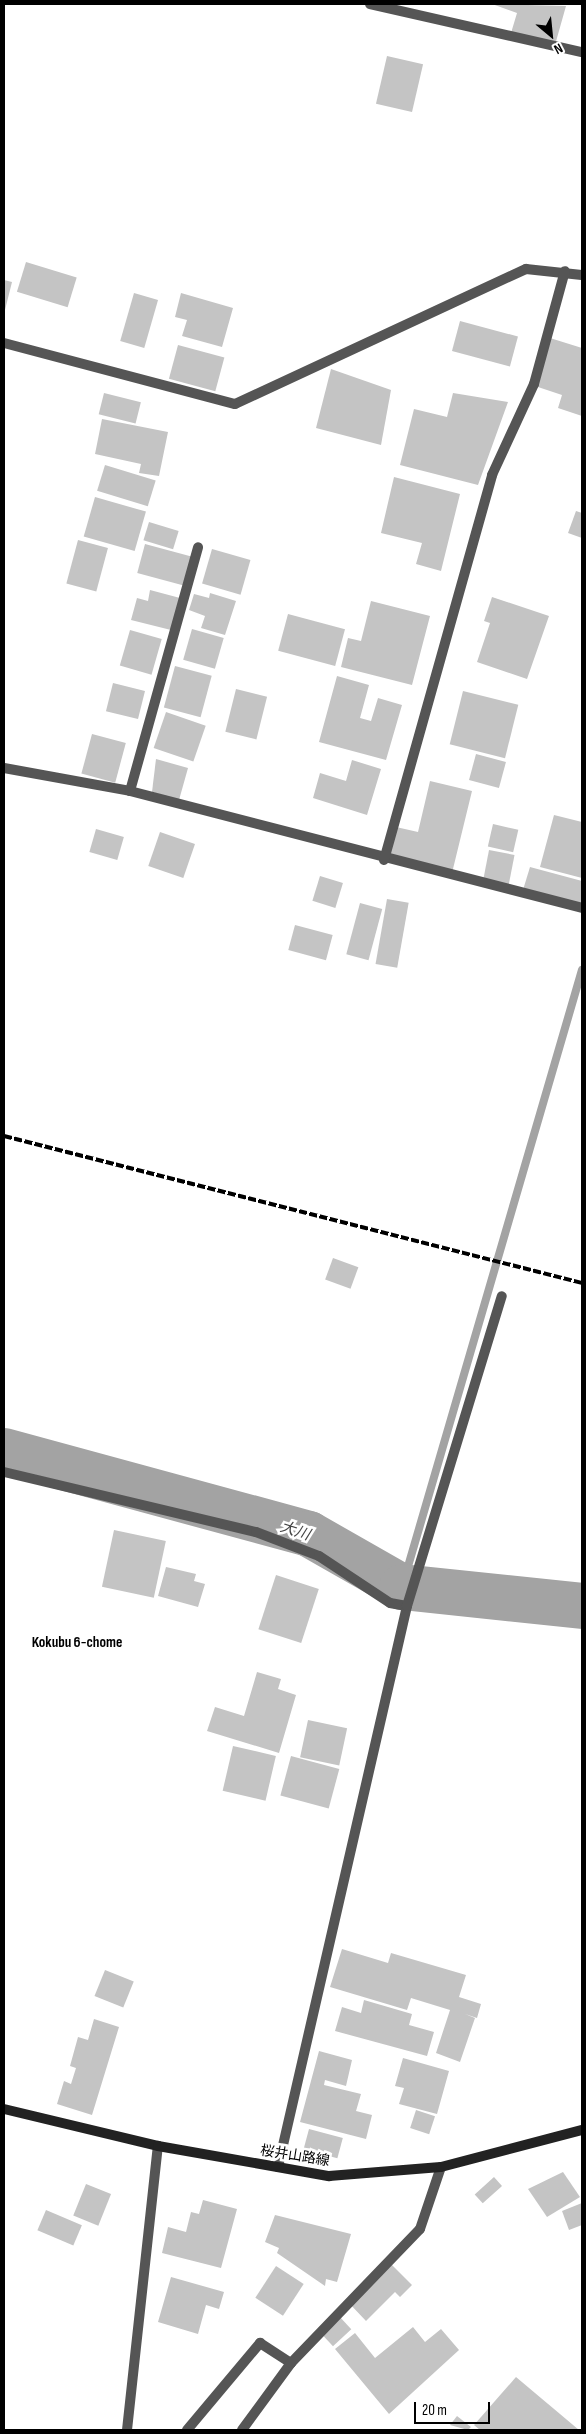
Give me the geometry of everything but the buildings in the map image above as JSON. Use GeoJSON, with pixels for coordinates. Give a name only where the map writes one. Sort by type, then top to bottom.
{"type":"FeatureCollection","features":[{"type":"Feature","properties":{"kind":"main road","name":"桜井山路線"},"geometry":{"type":"LineString","coordinates":[[4,2109],[158,2146],[329,2176],[441,2168],[582,2130]]}},
{"type":"Feature","properties":{"kind":"street"},"geometry":{"type":"LineString","coordinates":[[370,4],[582,52]]}},
{"type":"Feature","properties":{"kind":"street"},"geometry":{"type":"LineString","coordinates":[[4,343],[235,404],[526,270],[565,271],[582,275]]}},
{"type":"Feature","properties":{"kind":"street"},"geometry":{"type":"LineString","coordinates":[[384,860],[492,474],[534,384],[565,271]]}},
{"type":"Feature","properties":{"kind":"street"},"geometry":{"type":"LineString","coordinates":[[130,790],[198,547]]}},
{"type":"Feature","properties":{"kind":"street"},"geometry":{"type":"LineString","coordinates":[[4,768],[130,790],[384,860],[582,908]]}},
{"type":"Feature","properties":{"kind":"street"},"geometry":{"type":"LineString","coordinates":[[278,2167],[407,1606],[502,1296]]}},
{"type":"Feature","properties":{"kind":"street"},"geometry":{"type":"LineString","coordinates":[[4,1472],[256,1532],[319,1556],[390,1603],[407,1606]]}},
{"type":"Feature","properties":{"kind":"street"},"geometry":{"type":"LineString","coordinates":[[127,2430],[158,2146]]}},
{"type":"Feature","properties":{"kind":"street"},"geometry":{"type":"LineString","coordinates":[[242,2430],[291,2363],[420,2229],[441,2168]]}},
{"type":"Feature","properties":{"kind":"street"},"geometry":{"type":"LineString","coordinates":[[187,2430],[260,2343],[291,2363]]}},
{"type":"Feature","properties":{"kind":"waterway"},"geometry":{"type":"LineString","coordinates":[[402,1587],[582,970]]}},
{"type":"Feature","properties":{"kind":"waterway","name":"大川"},"geometry":{"type":"LineString","coordinates":[[4,1451],[309,1534],[402,1587],[582,1606]]}},
{"type":"Feature","properties":{"kind":"railway"},"geometry":{"type":"LineString","coordinates":[[4,1136],[582,1283]]}},
{"type":"Feature","properties":{"kind":"district","name":"Kokubu 6-chome"},"geometry":{"type":"Point","coordinates":[77,1643]}}]}
